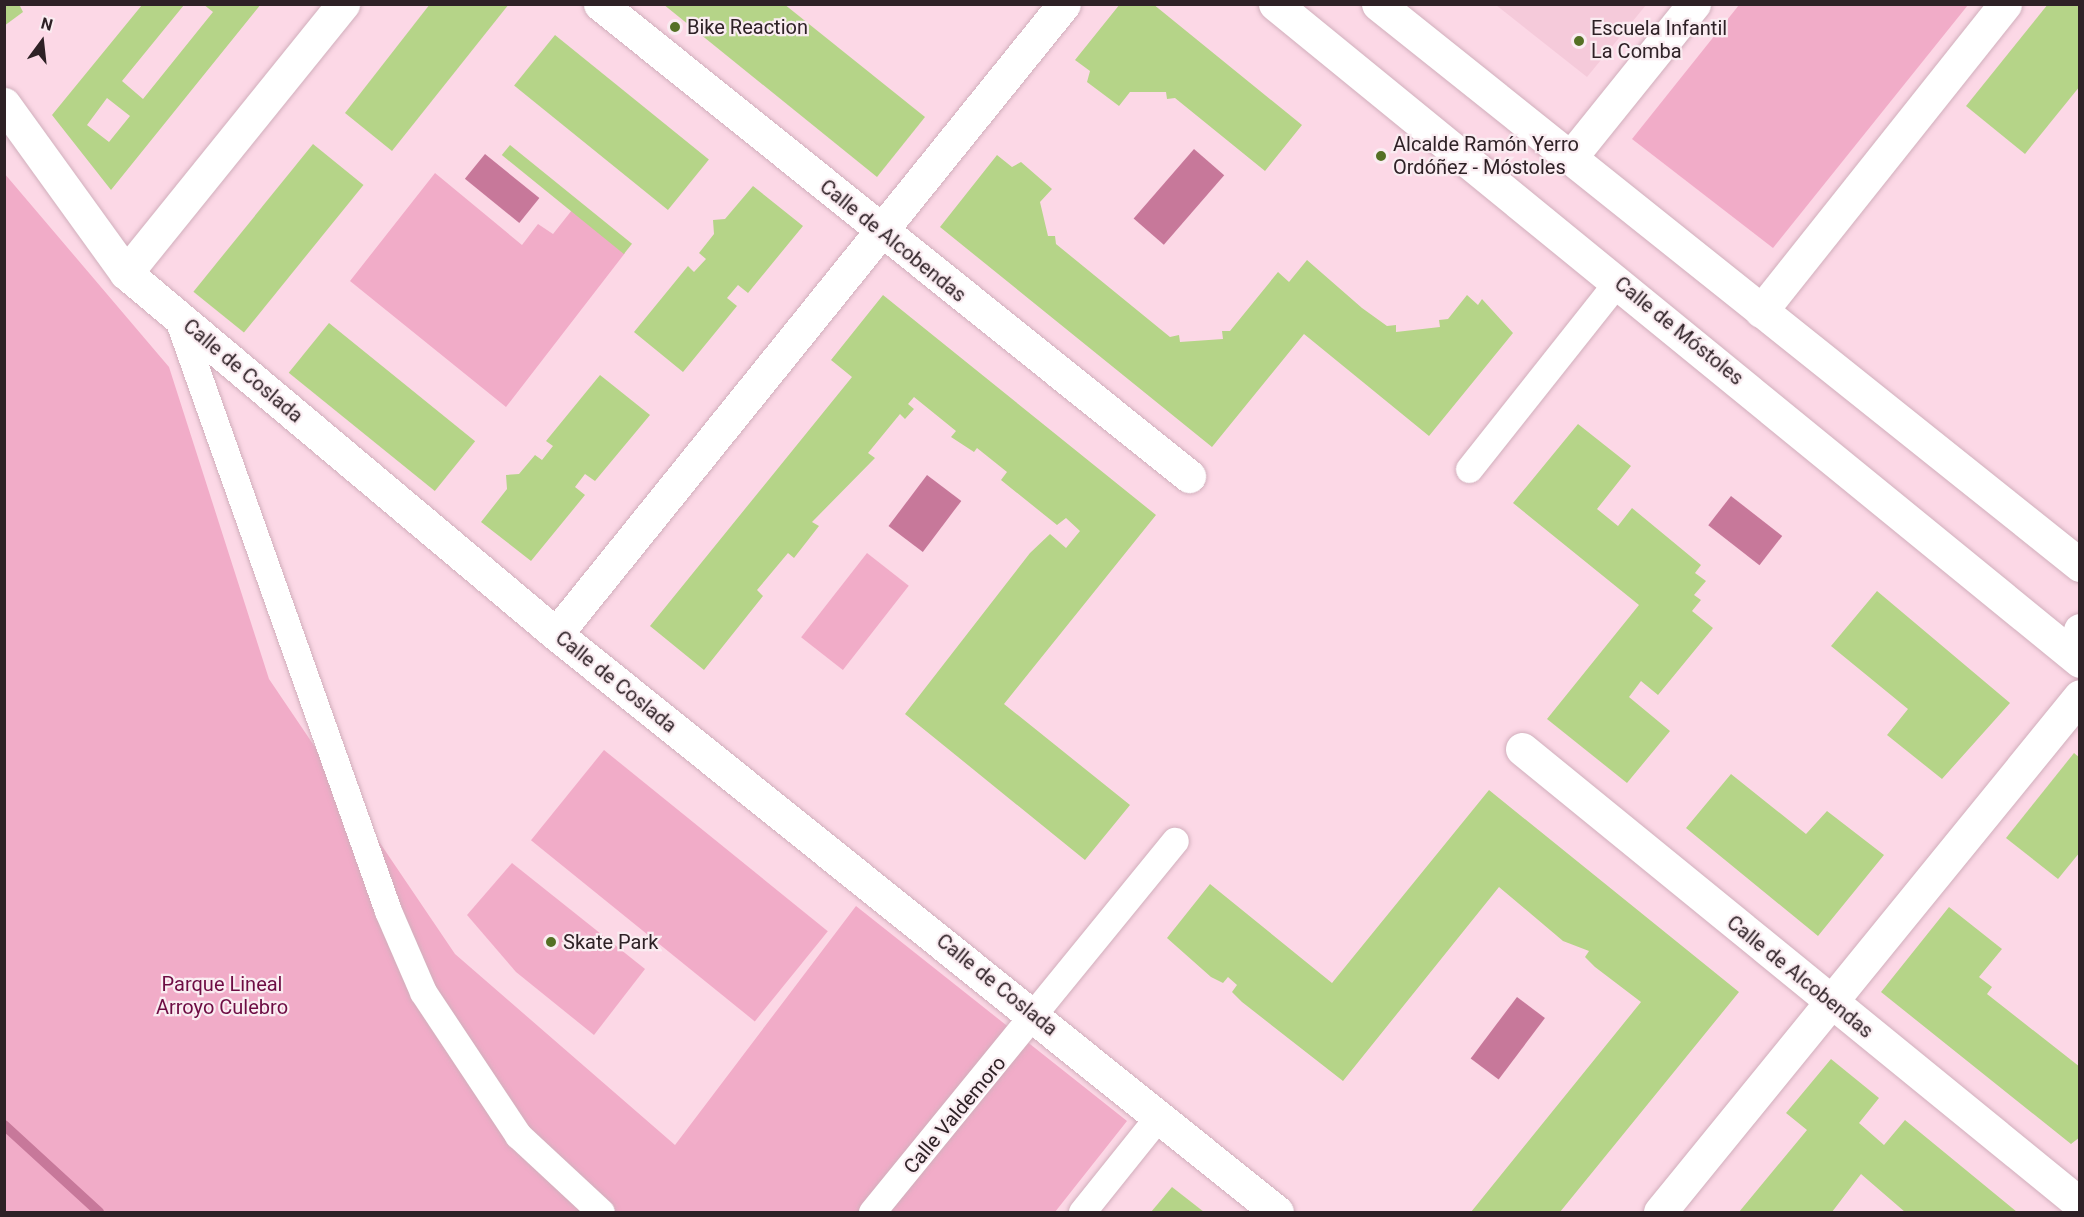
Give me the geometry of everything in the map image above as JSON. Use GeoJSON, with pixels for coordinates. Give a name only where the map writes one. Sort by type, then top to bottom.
{"type":"FeatureCollection","features":[{"type":"Feature","properties":{"kind":"street"},"geometry":{"type":"LineString","coordinates":[[126,273],[344,4]]}},
{"type":"Feature","properties":{"kind":"street","name":"Calle de Alcobendas"},"geometry":{"type":"LineString","coordinates":[[600,4],[881,232],[1189,476]]}},
{"type":"Feature","properties":{"kind":"street"},"geometry":{"type":"LineString","coordinates":[[556,634],[1064,4]]}},
{"type":"Feature","properties":{"kind":"street","name":"Calle de Móstoles"},"geometry":{"type":"LineString","coordinates":[[1275,4],[1618,281],[2079,661]]}},
{"type":"Feature","properties":{"kind":"street"},"geometry":{"type":"LineString","coordinates":[[1378,4],[2079,565]]}},
{"type":"Feature","properties":{"kind":"street"},"geometry":{"type":"LineString","coordinates":[[1570,158],[1694,4]]}},
{"type":"Feature","properties":{"kind":"street"},"geometry":{"type":"LineString","coordinates":[[1761,311],[2005,4]]}},
{"type":"Feature","properties":{"kind":"street","name":"Calle de Coslada"},"geometry":{"type":"LineString","coordinates":[[4,104],[126,273],[556,634],[1037,1017],[1277,1212]]}},
{"type":"Feature","properties":{"kind":"street"},"geometry":{"type":"LineString","coordinates":[[1469,469],[1618,281]]}},
{"type":"Feature","properties":{"kind":"street"},"geometry":{"type":"LineString","coordinates":[[177,316],[388,911],[423,992],[518,1135],[602,1212]]}},
{"type":"Feature","properties":{"kind":"street"},"geometry":{"type":"LineString","coordinates":[[2079,630],[2079,654]]}},
{"type":"Feature","properties":{"kind":"street"},"geometry":{"type":"LineString","coordinates":[[1660,1212],[1834,1005],[2079,696]]}},
{"type":"Feature","properties":{"kind":"street","name":"Calle de Alcobendas"},"geometry":{"type":"LineString","coordinates":[[1522,749],[2079,1204]]}},
{"type":"Feature","properties":{"kind":"street","name":"Calle Valdemoro"},"geometry":{"type":"LineString","coordinates":[[872,1212],[1037,1017],[1174,841]]}},
{"type":"Feature","properties":{"kind":"street"},"geometry":{"type":"LineString","coordinates":[[1082,1212],[1159,1116]]}},
{"type":"Feature","properties":{"kind":"shaded area","name":"Escuela Infantil La Comba"},"geometry":{"type":"Polygon","coordinates":[[[1496,5],[1646,5],[1587,77],[1496,5]]]}},
{"type":"Feature","properties":{"kind":"shaded area"},"geometry":{"type":"Polygon","coordinates":[[[1194,149],[1224,175],[1164,245],[1134,218],[1194,149]]]}},
{"type":"Feature","properties":{"kind":"shaded area"},"geometry":{"type":"Polygon","coordinates":[[[485,154],[539,198],[519,223],[465,179],[485,154]]]}},
{"type":"Feature","properties":{"kind":"shaded area"},"geometry":{"type":"Polygon","coordinates":[[[927,475],[961,501],[923,552],[888,526],[927,475]]]}},
{"type":"Feature","properties":{"kind":"shaded area"},"geometry":{"type":"Polygon","coordinates":[[[1731,496],[1782,536],[1759,565],[1708,525],[1731,496]]]}},
{"type":"Feature","properties":{"kind":"shaded area"},"geometry":{"type":"Polygon","coordinates":[[[1517,997],[1545,1018],[1499,1080],[1471,1058],[1517,997]]]}},
{"type":"Feature","properties":{"kind":"green space"},"geometry":{"type":"Polygon","coordinates":[[[1739,5],[1968,5],[1773,248],[1632,139],[1739,5]]]}},
{"type":"Feature","properties":{"kind":"green space","name":"Parque Lineal Arroyo Culebro"},"geometry":{"type":"Polygon","coordinates":[[[4,173],[169,367],[269,679],[455,954],[675,1145],[856,906],[1127,1121],[1055,1212],[5,1212],[4,173]]]}},
{"type":"Feature","properties":{"kind":"green space"},"geometry":{"type":"Polygon","coordinates":[[[435,173],[522,245],[538,224],[553,234],[572,210],[625,253],[506,407],[350,281],[435,173]]]}},
{"type":"Feature","properties":{"kind":"green space"},"geometry":{"type":"Polygon","coordinates":[[[867,553],[909,586],[843,670],[801,637],[867,553]]]}},
{"type":"Feature","properties":{"kind":"green space"},"geometry":{"type":"Polygon","coordinates":[[[604,750],[828,931],[755,1021],[531,840],[604,750]]]}},
{"type":"Feature","properties":{"kind":"green space","name":"Skate Park"},"geometry":{"type":"Polygon","coordinates":[[[512,863],[645,969],[594,1035],[516,972],[467,915],[512,863]]]}},
{"type":"Feature","properties":{"kind":"building"},"geometry":{"type":"Polygon","coordinates":[[[4,4],[19,4],[23,12],[4,26],[4,4]]]}},
{"type":"Feature","properties":{"kind":"building"},"geometry":{"type":"Polygon","coordinates":[[[203,4],[261,4],[111,190],[52,115],[142,5],[184,5],[122,81],[143,99],[213,12],[203,4]],[[107,98],[87,125],[109,142],[130,116],[107,98]]]}},
{"type":"Feature","properties":{"kind":"building"},"geometry":{"type":"Polygon","coordinates":[[[430,4],[509,4],[392,151],[345,113],[430,4]]]}},
{"type":"Feature","properties":{"kind":"building"},"geometry":{"type":"Polygon","coordinates":[[[663,4],[784,4],[925,117],[877,177],[663,4]]]}},
{"type":"Feature","properties":{"kind":"building"},"geometry":{"type":"Polygon","coordinates":[[[1120,4],[1153,4],[1302,125],[1265,171],[1175,98],[1167,99],[1166,92],[1130,92],[1119,106],[1087,82],[1090,71],[1075,60],[1120,4]]]}},
{"type":"Feature","properties":{"kind":"building"},"geometry":{"type":"Polygon","coordinates":[[[2048,4],[2080,4],[2080,86],[2025,154],[1966,106],[2048,4]]]}},
{"type":"Feature","properties":{"kind":"building"},"geometry":{"type":"Polygon","coordinates":[[[555,35],[709,160],[668,210],[514,86],[555,35]]]}},
{"type":"Feature","properties":{"kind":"building"},"geometry":{"type":"Polygon","coordinates":[[[313,144],[364,185],[244,333],[193,292],[313,144]]]}},
{"type":"Feature","properties":{"kind":"building"},"geometry":{"type":"Polygon","coordinates":[[[510,145],[632,244],[624,254],[502,155],[510,145]]]}},
{"type":"Feature","properties":{"kind":"building"},"geometry":{"type":"Polygon","coordinates":[[[997,155],[1012,167],[1021,162],[1052,189],[1040,202],[1048,236],[1055,236],[1056,244],[1170,337],[1179,335],[1180,342],[1223,339],[1222,331],[1230,331],[1278,272],[1289,282],[1307,260],[1362,308],[1387,326],[1396,325],[1396,332],[1440,327],[1439,320],[1448,319],[1467,295],[1478,305],[1482,299],[1513,333],[1429,436],[1304,334],[1212,447],[940,227],[997,155]]]}},
{"type":"Feature","properties":{"kind":"building"},"geometry":{"type":"Polygon","coordinates":[[[753,186],[803,226],[748,293],[738,285],[727,298],[737,306],[683,372],[634,332],[688,266],[694,272],[706,259],[699,253],[714,234],[713,220],[725,219],[753,186]]]}},
{"type":"Feature","properties":{"kind":"building"},"geometry":{"type":"Polygon","coordinates":[[[883,295],[1156,515],[1004,704],[1130,805],[1085,860],[905,714],[1030,553],[1050,534],[1066,548],[1080,531],[1066,518],[1057,525],[1001,480],[1007,472],[977,448],[974,452],[951,437],[956,431],[914,397],[908,404],[914,409],[905,419],[900,414],[868,453],[875,458],[812,522],[819,526],[794,558],[788,553],[757,590],[763,596],[704,670],[650,626],[852,377],[831,360],[883,295]]]}},
{"type":"Feature","properties":{"kind":"building"},"geometry":{"type":"Polygon","coordinates":[[[329,323],[475,441],[435,491],[289,373],[329,323]]]}},
{"type":"Feature","properties":{"kind":"building"},"geometry":{"type":"Polygon","coordinates":[[[600,375],[650,415],[595,481],[585,474],[575,487],[585,495],[531,561],[481,522],[507,489],[506,475],[519,474],[535,455],[542,460],[553,446],[546,441],[600,375]]]}},
{"type":"Feature","properties":{"kind":"building"},"geometry":{"type":"Polygon","coordinates":[[[1578,424],[1631,466],[1597,509],[1618,526],[1632,508],[1701,565],[1695,573],[1706,581],[1694,595],[1701,600],[1692,611],[1713,628],[1658,695],[1641,681],[1629,697],[1670,731],[1627,783],[1547,719],[1639,605],[1513,503],[1578,424]]]}},
{"type":"Feature","properties":{"kind":"building"},"geometry":{"type":"Polygon","coordinates":[[[1877,591],[2010,703],[1942,779],[1887,735],[1908,709],[1831,646],[1877,591]]]}},
{"type":"Feature","properties":{"kind":"building"},"geometry":{"type":"Polygon","coordinates":[[[2074,753],[2080,758],[2080,852],[2058,879],[2006,838],[2074,753]]]}},
{"type":"Feature","properties":{"kind":"building"},"geometry":{"type":"Polygon","coordinates":[[[1731,774],[1806,834],[1827,811],[1884,855],[1818,936],[1686,828],[1731,774]]]}},
{"type":"Feature","properties":{"kind":"building"},"geometry":{"type":"Polygon","coordinates":[[[1489,790],[1739,992],[1560,1212],[1471,1212],[1641,1002],[1595,967],[1585,957],[1589,951],[1563,941],[1499,887],[1343,1081],[1242,1002],[1232,992],[1237,985],[1228,977],[1223,983],[1211,977],[1167,938],[1210,884],[1332,983],[1489,790]]]}},
{"type":"Feature","properties":{"kind":"building"},"geometry":{"type":"Polygon","coordinates":[[[1949,907],[2002,949],[1979,977],[1992,987],[1987,994],[2080,1067],[2080,1137],[2071,1144],[1881,992],[1949,907]]]}},
{"type":"Feature","properties":{"kind":"building"},"geometry":{"type":"Polygon","coordinates":[[[1831,1059],[1879,1098],[1859,1123],[1884,1145],[1905,1120],[2017,1212],[1905,1212],[1861,1174],[1832,1212],[1739,1212],[1807,1130],[1786,1113],[1831,1059]]]}},
{"type":"Feature","properties":{"kind":"building"},"geometry":{"type":"Polygon","coordinates":[[[1172,1187],[1204,1212],[1151,1212],[1172,1187]]]}},
{"type":"Feature","properties":{"kind":"waterway"},"geometry":{"type":"LineString","coordinates":[[4,1125],[99,1212]]}},
{"type":"Feature","properties":{"kind":"place","name":"Bike Reaction"},"geometry":{"type":"Point","coordinates":[675,27]}},
{"type":"Feature","properties":{"kind":"place","name":"Escuela Infantil La Comba"},"geometry":{"type":"Point","coordinates":[1579,41]}},
{"type":"Feature","properties":{"kind":"place","name":"Alcalde Ramón Yerro Ordóñez - Móstoles"},"geometry":{"type":"Point","coordinates":[1381,156]}},
{"type":"Feature","properties":{"kind":"place","name":"Skate Park"},"geometry":{"type":"Point","coordinates":[551,942]}}]}
